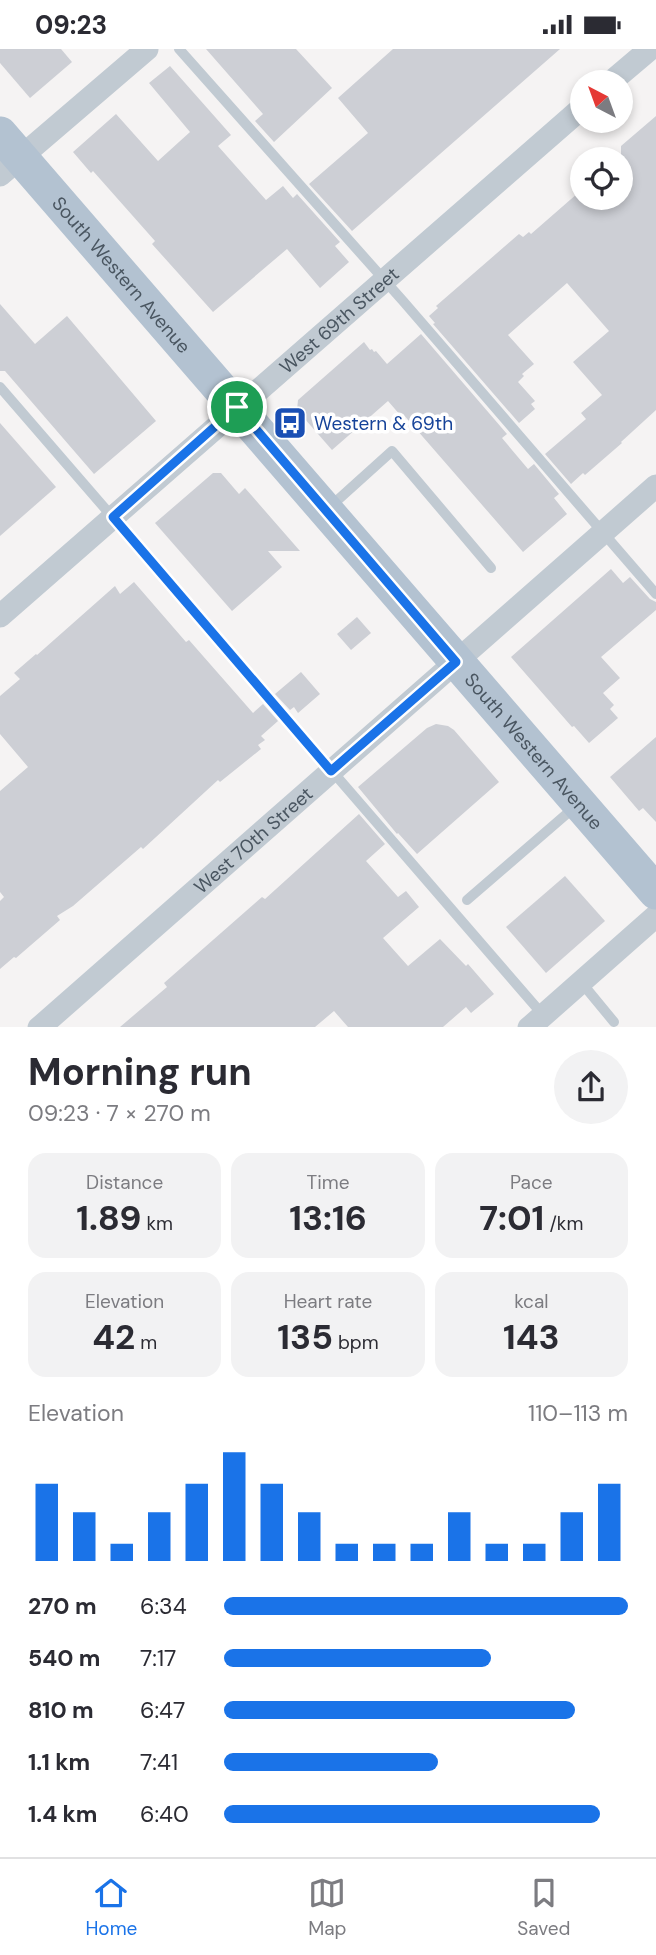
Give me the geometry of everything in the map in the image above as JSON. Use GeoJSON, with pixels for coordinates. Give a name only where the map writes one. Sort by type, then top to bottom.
{"type":"FeatureCollection","features":[{"type":"Feature","properties":{"kind":"main road","name":"South Western Avenue"},"geometry":{"type":"LineString","coordinates":[[7,156],[237,407],[656,892]]}},
{"type":"Feature","properties":{"kind":"street"},"geometry":{"type":"LineString","coordinates":[[7,156],[147,49]]}},
{"type":"Feature","properties":{"kind":"street"},"geometry":{"type":"LineString","coordinates":[[625,70],[650,49]]}},
{"type":"Feature","properties":{"kind":"street","name":"West 69th Street"},"geometry":{"type":"LineString","coordinates":[[0,616],[570,118]]}},
{"type":"Feature","properties":{"kind":"street","name":"West 70th Street"},"geometry":{"type":"LineString","coordinates":[[39,1027],[656,486]]}},
{"type":"Feature","properties":{"kind":"street"},"geometry":{"type":"LineString","coordinates":[[536,1021],[656,916]]}},
{"type":"Feature","properties":{"kind":"lane"},"geometry":{"type":"LineString","coordinates":[[179,49],[384,279],[656,594]]}},
{"type":"Feature","properties":{"kind":"lane"},"geometry":{"type":"LineString","coordinates":[[0,387],[331,771],[536,1021]]}},
{"type":"Feature","properties":{"kind":"lane"},"geometry":{"type":"LineString","coordinates":[[326,511],[392,451],[491,568]]}},
{"type":"Feature","properties":{"kind":"lane"},"geometry":{"type":"LineString","coordinates":[[467,900],[579,803]]}},
{"type":"Feature","properties":{"kind":"lane"},"geometry":{"type":"LineString","coordinates":[[581,982],[614,1022]]}},
{"type":"Feature","properties":{"kind":"building"},"geometry":{"type":"Polygon","coordinates":[[[0,49],[61,49],[72,62],[30,98],[0,63],[0,49]]]}},
{"type":"Feature","properties":{"kind":"building"},"geometry":{"type":"Polygon","coordinates":[[[206,49],[296,49],[332,88],[274,142],[255,121],[263,114],[206,49]]]}},
{"type":"Feature","properties":{"kind":"building"},"geometry":{"type":"Polygon","coordinates":[[[393,49],[560,49],[352,231],[309,184],[368,133],[338,98],[393,49]]]}},
{"type":"Feature","properties":{"kind":"building"},"geometry":{"type":"Polygon","coordinates":[[[170,66],[231,135],[218,146],[266,200],[283,186],[293,198],[297,194],[340,242],[335,246],[349,262],[320,288],[287,249],[213,312],[152,244],[155,241],[73,152],[116,114],[158,161],[190,132],[149,83],[170,66]]]}},
{"type":"Feature","properties":{"kind":"building"},"geometry":{"type":"Polygon","coordinates":[[[656,116],[656,410],[622,443],[571,484],[545,454],[586,419],[581,413],[602,395],[573,362],[609,331],[567,283],[508,335],[534,364],[522,374],[524,376],[518,382],[535,401],[531,404],[535,409],[519,423],[429,316],[438,308],[436,306],[519,234],[523,237],[529,232],[531,234],[570,200],[570,210],[633,210],[633,147],[621,146],[656,116]]]}},
{"type":"Feature","properties":{"kind":"building"},"geometry":{"type":"Polygon","coordinates":[[[0,304],[35,344],[67,316],[156,421],[94,474],[5,371],[0,371],[0,304]]]}},
{"type":"Feature","properties":{"kind":"building"},"geometry":{"type":"Polygon","coordinates":[[[421,334],[507,434],[502,438],[528,469],[534,464],[559,494],[554,498],[567,514],[523,552],[403,414],[401,416],[388,401],[332,450],[297,410],[298,400],[364,342],[387,364],[421,334]]]}},
{"type":"Feature","properties":{"kind":"building"},"geometry":{"type":"Polygon","coordinates":[[[0,423],[56,487],[0,536],[0,423]]]}},
{"type":"Feature","properties":{"kind":"building"},"geometry":{"type":"Polygon","coordinates":[[[213,473],[221,473],[239,494],[245,488],[300,551],[268,551],[282,567],[232,611],[155,523],[213,473]]]}},
{"type":"Feature","properties":{"kind":"building"},"geometry":{"type":"Polygon","coordinates":[[[611,569],[623,583],[630,577],[656,602],[656,610],[601,657],[620,678],[603,693],[614,705],[610,709],[618,718],[589,743],[511,657],[611,569]]]}},
{"type":"Feature","properties":{"kind":"building"},"geometry":{"type":"Polygon","coordinates":[[[134,582],[253,713],[263,704],[278,721],[261,736],[265,740],[258,745],[261,749],[220,782],[218,780],[143,849],[141,847],[73,906],[57,916],[60,920],[0,969],[0,901],[4,897],[0,892],[0,791],[28,767],[0,734],[0,696],[20,679],[14,673],[115,586],[120,594],[134,582]]]}},
{"type":"Feature","properties":{"kind":"building"},"geometry":{"type":"Polygon","coordinates":[[[357,617],[371,633],[351,650],[337,634],[357,617]]]}},
{"type":"Feature","properties":{"kind":"building"},"geometry":{"type":"Polygon","coordinates":[[[301,672],[320,694],[298,713],[294,707],[290,710],[275,694],[301,672]]]}},
{"type":"Feature","properties":{"kind":"building"},"geometry":{"type":"Polygon","coordinates":[[[436,724],[454,730],[499,782],[417,854],[358,787],[427,728],[436,724]]]}},
{"type":"Feature","properties":{"kind":"building"},"geometry":{"type":"Polygon","coordinates":[[[656,737],[656,822],[643,808],[639,811],[610,777],[656,737]]]}},
{"type":"Feature","properties":{"kind":"building"},"geometry":{"type":"Polygon","coordinates":[[[359,814],[385,844],[366,861],[398,897],[406,891],[419,907],[383,938],[408,966],[440,939],[466,966],[468,964],[494,994],[471,1013],[466,1007],[443,1027],[348,1027],[334,1011],[315,1027],[120,1027],[167,987],[164,983],[262,897],[265,899],[359,814]]]}},
{"type":"Feature","properties":{"kind":"building"},"geometry":{"type":"Polygon","coordinates":[[[565,876],[605,921],[546,973],[506,927],[565,876]]]}},
{"type":"Feature","properties":{"kind":"place","name":"Western & 69th"},"geometry":{"type":"Point","coordinates":[290,423]}},
{"type":"Feature","properties":{"kind":"route"},"geometry":{"type":"LineString","coordinates":[[237,407],[456,662],[331,771],[113,517],[237,407]]}}]}
